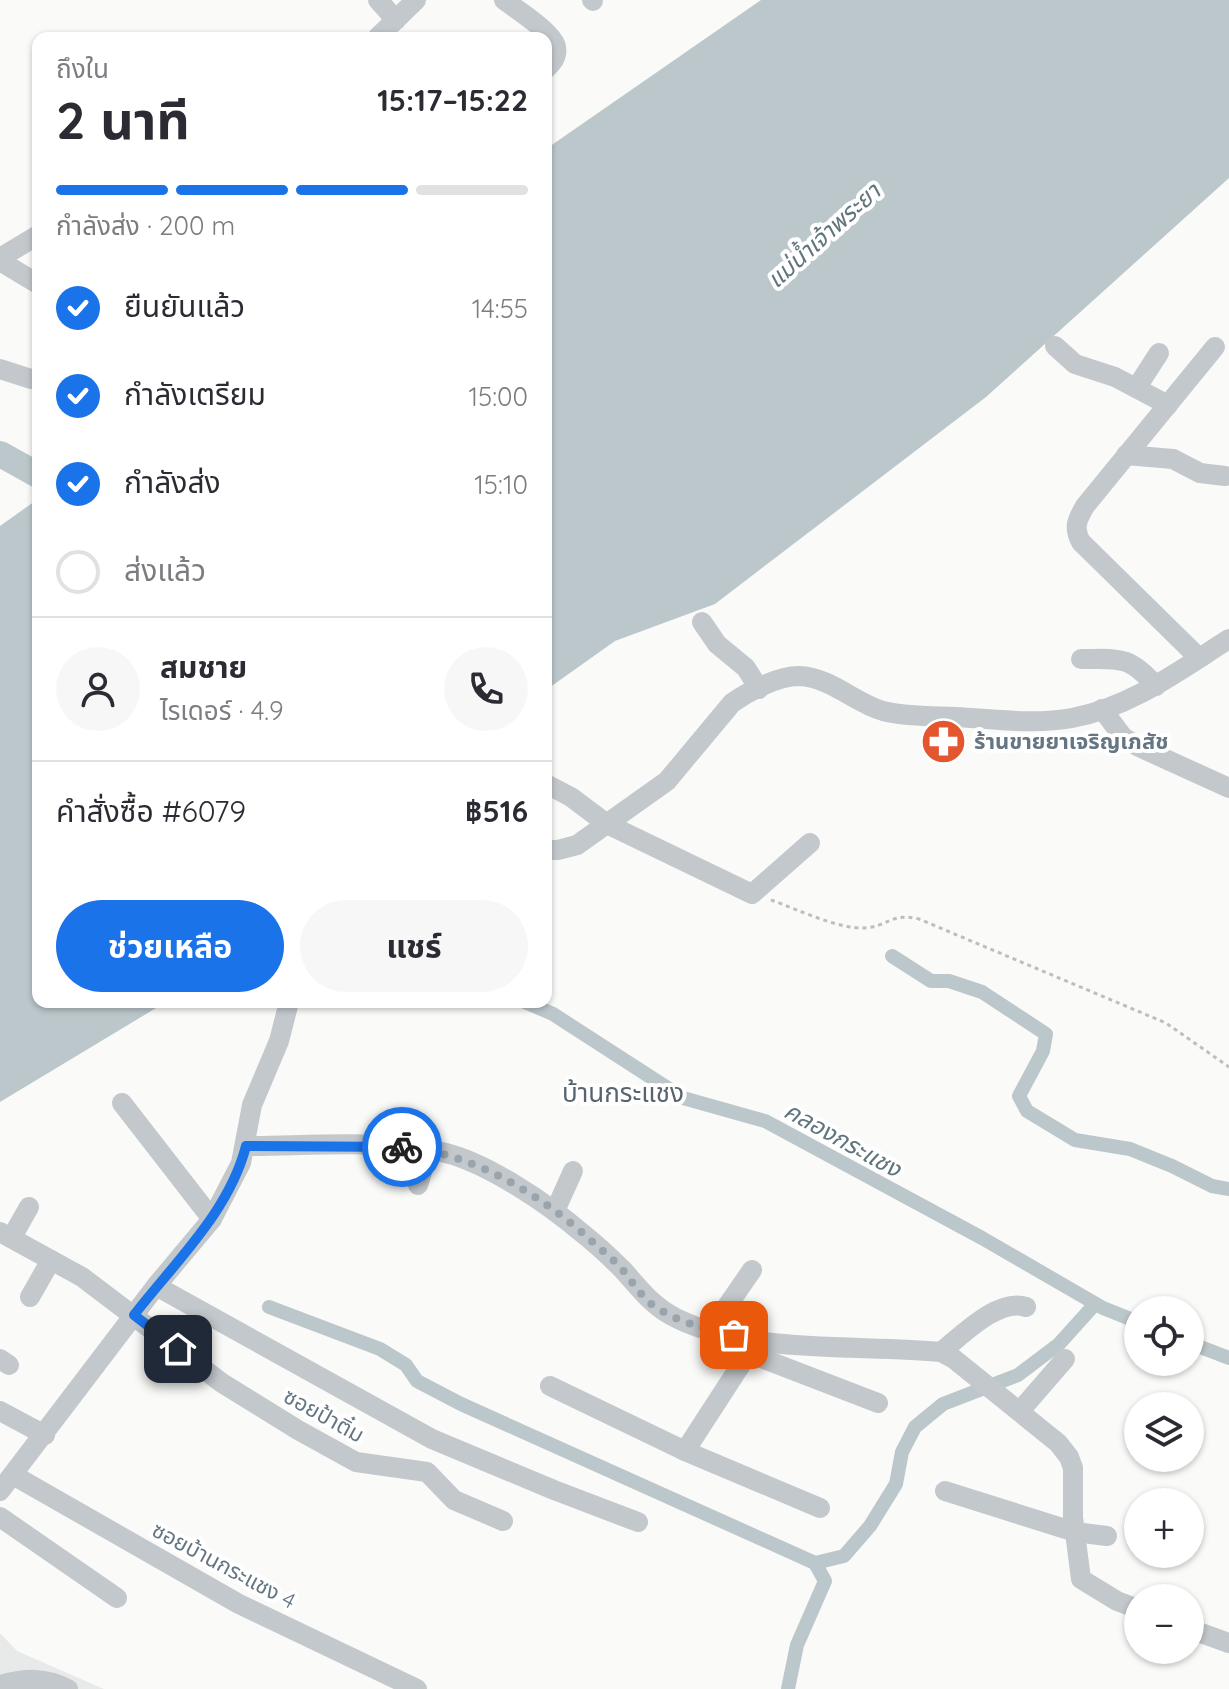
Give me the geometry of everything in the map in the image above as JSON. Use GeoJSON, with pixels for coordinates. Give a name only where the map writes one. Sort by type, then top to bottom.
{"type":"FeatureCollection","features":[{"type":"Feature","properties":{"kind":"street"},"geometry":{"type":"LineString","coordinates":[[378,0],[396,20]]}},
{"type":"Feature","properties":{"kind":"street"},"geometry":{"type":"LineString","coordinates":[[383,32],[413,1]]}},
{"type":"Feature","properties":{"kind":"street"},"geometry":{"type":"LineString","coordinates":[[510,2],[545,32]]}},
{"type":"Feature","properties":{"kind":"street"},"geometry":{"type":"LineString","coordinates":[[552,38],[557,47],[556,59],[552,63]]}},
{"type":"Feature","properties":{"kind":"street"},"geometry":{"type":"LineString","coordinates":[[32,239],[0,259],[32,280]]}},
{"type":"Feature","properties":{"kind":"street"},"geometry":{"type":"LineString","coordinates":[[1055,346],[1075,364],[1137,387],[1168,405]]}},
{"type":"Feature","properties":{"kind":"street"},"geometry":{"type":"LineString","coordinates":[[1199,658],[1081,542],[1076,523],[1085,506],[1215,347]]}},
{"type":"Feature","properties":{"kind":"street"},"geometry":{"type":"LineString","coordinates":[[1137,387],[1159,353]]}},
{"type":"Feature","properties":{"kind":"street"},"geometry":{"type":"LineString","coordinates":[[0,369],[31,379]]}},
{"type":"Feature","properties":{"kind":"street"},"geometry":{"type":"LineString","coordinates":[[1126,455],[1173,459],[1200,473],[1225,476]]}},
{"type":"Feature","properties":{"kind":"street"},"geometry":{"type":"LineString","coordinates":[[702,622],[717,644],[746,668],[759,689]]}},
{"type":"Feature","properties":{"kind":"street"},"geometry":{"type":"LineString","coordinates":[[552,850],[577,845],[677,773],[720,714],[744,694],[798,676],[817,679],[883,711],[906,715],[1049,720],[1072,718],[1102,709],[1156,686],[1229,639]]}},
{"type":"Feature","properties":{"kind":"street"},"geometry":{"type":"LineString","coordinates":[[1081,659],[1115,659],[1139,666],[1156,686]]}},
{"type":"Feature","properties":{"kind":"street"},"geometry":{"type":"LineString","coordinates":[[1102,709],[1114,729],[1139,747],[1229,788]]}},
{"type":"Feature","properties":{"kind":"street"},"geometry":{"type":"LineString","coordinates":[[552,787],[607,824],[752,894],[810,843]]}},
{"type":"Feature","properties":{"kind":"street"},"geometry":{"type":"LineString","coordinates":[[6,1483],[156,1286],[212,1219],[241,1163],[252,1105],[279,1041],[287,1008]]}},
{"type":"Feature","properties":{"kind":"street"},"geometry":{"type":"LineString","coordinates":[[122,1103],[212,1219]]}},
{"type":"Feature","properties":{"kind":"street"},"geometry":{"type":"LineString","coordinates":[[246,1146],[429,1149],[478,1164],[555,1211],[621,1268],[652,1304],[677,1319],[752,1346],[878,1403]]}},
{"type":"Feature","properties":{"kind":"street"},"geometry":{"type":"LineString","coordinates":[[418,1185],[429,1149]]}},
{"type":"Feature","properties":{"kind":"street"},"geometry":{"type":"LineString","coordinates":[[555,1211],[573,1171]]}},
{"type":"Feature","properties":{"kind":"street"},"geometry":{"type":"LineString","coordinates":[[6,1234],[29,1207]]}},
{"type":"Feature","properties":{"kind":"street","name":"ซอยป้าติ๋ม"},"geometry":{"type":"LineString","coordinates":[[6,1234],[82,1277],[222,1383],[298,1430],[356,1462],[427,1472],[454,1500],[503,1521]]}},
{"type":"Feature","properties":{"kind":"street"},"geometry":{"type":"LineString","coordinates":[[30,1297],[51,1260]]}},
{"type":"Feature","properties":{"kind":"street"},"geometry":{"type":"LineString","coordinates":[[710,1331],[752,1270]]}},
{"type":"Feature","properties":{"kind":"street"},"geometry":{"type":"LineString","coordinates":[[156,1286],[432,1439],[638,1522]]}},
{"type":"Feature","properties":{"kind":"street"},"geometry":{"type":"LineString","coordinates":[[941,1352],[993,1312],[1009,1305],[1026,1307]]}},
{"type":"Feature","properties":{"kind":"street"},"geometry":{"type":"LineString","coordinates":[[752,1346],[781,1344],[941,1352],[954,1359],[1058,1443],[1069,1457],[1074,1479],[1075,1532],[1081,1579],[1124,1603]]}},
{"type":"Feature","properties":{"kind":"street"},"geometry":{"type":"LineString","coordinates":[[685,1451],[752,1346]]}},
{"type":"Feature","properties":{"kind":"street"},"geometry":{"type":"LineString","coordinates":[[1020,1411],[1065,1359]]}},
{"type":"Feature","properties":{"kind":"street"},"geometry":{"type":"LineString","coordinates":[[550,1386],[685,1451],[820,1508]]}},
{"type":"Feature","properties":{"kind":"street"},"geometry":{"type":"LineString","coordinates":[[0,1411],[45,1435]]}},
{"type":"Feature","properties":{"kind":"street","name":"ซอยบ้านกระแชง 4"},"geometry":{"type":"LineString","coordinates":[[6,1483],[239,1604],[417,1689]]}},
{"type":"Feature","properties":{"kind":"street"},"geometry":{"type":"LineString","coordinates":[[945,1491],[1075,1532],[1107,1536]]}},
{"type":"Feature","properties":{"kind":"street"},"geometry":{"type":"LineString","coordinates":[[0,1517],[117,1598]]}},
{"type":"Feature","properties":{"kind":"street"},"geometry":{"type":"LineString","coordinates":[[1204,1634],[1229,1643]]}},
{"type":"Feature","properties":{"kind":"street"},"geometry":{"type":"LineString","coordinates":[[1,1687],[16,1681],[43,1679],[68,1689]]}},
{"type":"Feature","properties":{"kind":"path"},"geometry":{"type":"LineString","coordinates":[[752,894],[857,928],[876,927],[901,916],[919,919],[1166,1023],[1229,1067]]}},
{"type":"Feature","properties":{"kind":"shaded area"},"geometry":{"type":"Polygon","coordinates":[[[0,1633],[17,1651],[104,1689],[0,1689],[0,1633]]]}},
{"type":"Feature","properties":{"kind":"water","name":"แม่น้ำเจ้าพระยา"},"geometry":{"type":"Polygon","coordinates":[[[761,0],[1229,0],[1229,178],[986,397],[715,604],[615,641],[552,686],[552,145],[761,0]]]}},
{"type":"Feature","properties":{"kind":"water"},"geometry":{"type":"Polygon","coordinates":[[[32,503],[32,1008],[156,1008],[0,1102],[0,526],[32,503]]]}},
{"type":"Feature","properties":{"kind":"waterway"},"geometry":{"type":"LineString","coordinates":[[0,454],[32,472]]}},
{"type":"Feature","properties":{"kind":"waterway"},"geometry":{"type":"LineString","coordinates":[[892,956],[931,981],[949,981],[982,992],[1046,1034],[1043,1051],[1019,1096],[1027,1111],[1075,1140],[1130,1149],[1212,1186],[1229,1189]]}},
{"type":"Feature","properties":{"kind":"waterway","name":"คลองกระแชง"},"geometry":{"type":"LineString","coordinates":[[539,1008],[683,1098],[765,1121],[982,1238],[1103,1308],[1124,1316]]}},
{"type":"Feature","properties":{"kind":"waterway"},"geometry":{"type":"LineString","coordinates":[[269,1307],[380,1349],[406,1365],[417,1381],[461,1404],[815,1563],[844,1556],[870,1526],[896,1484],[902,1452],[915,1427],[943,1404],[1018,1375],[1059,1344],[1095,1304]]}},
{"type":"Feature","properties":{"kind":"waterway","name":"คลองกระแชง"},"geometry":{"type":"LineString","coordinates":[[1204,1348],[1229,1358]]}},
{"type":"Feature","properties":{"kind":"waterway"},"geometry":{"type":"LineString","coordinates":[[788,1689],[797,1645],[825,1581],[815,1563]]}},
{"type":"Feature","properties":{"kind":"way so far"},"geometry":{"type":"LineString","coordinates":[[402,1147],[429,1149],[478,1164],[555,1211],[584,1234],[621,1268],[652,1304],[677,1319],[710,1331],[734,1335]]}},
{"type":"Feature","properties":{"kind":"place","name":"ร้านขายยาเจริญเภสัช"},"geometry":{"type":"Point","coordinates":[943,741]}},
{"type":"Feature","properties":{"kind":"district","name":"บ้านกระแชง"},"geometry":{"type":"Point","coordinates":[623,1092]}},
{"type":"Feature","properties":{"kind":"route"},"geometry":{"type":"LineString","coordinates":[[178,1349],[134,1315],[212,1219],[241,1163],[246,1146],[402,1147]]}}]}
